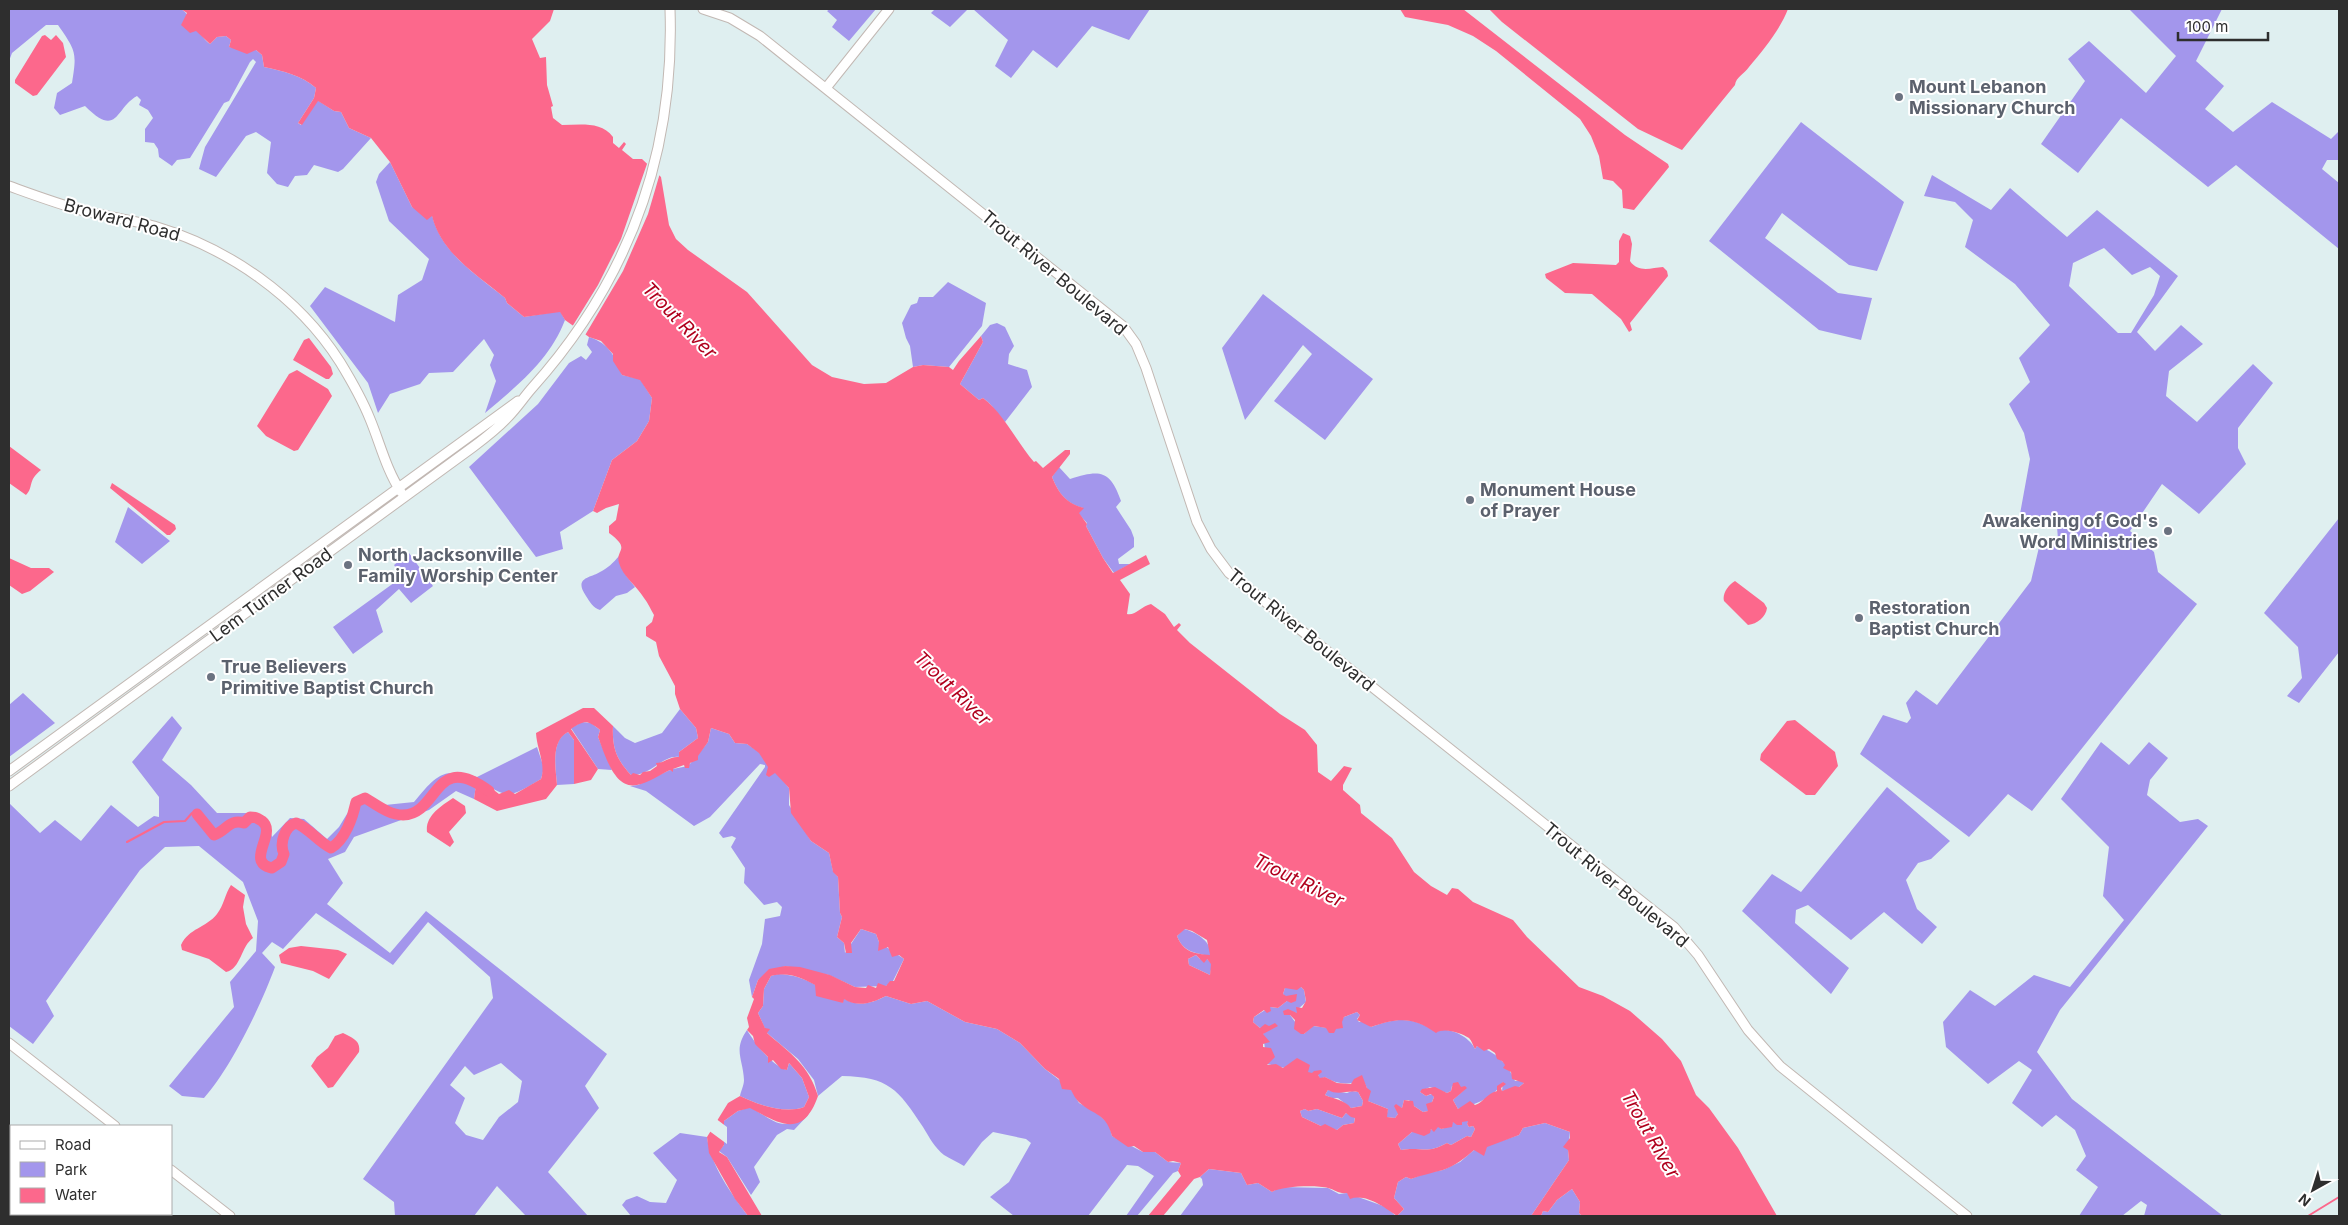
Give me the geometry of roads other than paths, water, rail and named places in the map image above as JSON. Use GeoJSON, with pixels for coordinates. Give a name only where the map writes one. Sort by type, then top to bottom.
{"type":"FeatureCollection","features":[{"type":"Feature","properties":{"kind":"main road","name":"Lem Turner Road"},"geometry":{"type":"LineString","coordinates":[[9,786],[405,498],[508,418],[571,341],[615,269],[635,225],[656,160],[670,84],[670,9]]}},
{"type":"Feature","properties":{"kind":"main road","name":"Trout River Boulevard"},"geometry":{"type":"LineString","coordinates":[[703,9],[746,26],[1123,326],[1136,344],[1144,362],[1197,522],[1211,549],[1229,573],[1674,927],[1698,955],[1748,1030],[1780,1066],[1967,1216]]}},
{"type":"Feature","properties":{"kind":"main road"},"geometry":{"type":"LineString","coordinates":[[826,88],[889,9]]}},
{"type":"Feature","properties":{"kind":"main road","name":"Broward Road"},"geometry":{"type":"LineString","coordinates":[[9,186],[70,207],[154,226],[188,238],[232,260],[274,289],[312,327],[338,360],[362,401],[385,460],[405,498]]}},
{"type":"Feature","properties":{"kind":"main road","name":"Lem Turner Road"},"geometry":{"type":"LineString","coordinates":[[9,771],[525,396]]}},
{"type":"Feature","properties":{"kind":"main road"},"geometry":{"type":"LineString","coordinates":[[38,750],[45,760]]}},
{"type":"Feature","properties":{"kind":"main road"},"geometry":{"type":"LineString","coordinates":[[9,1043],[114,1125]]}},
{"type":"Feature","properties":{"kind":"main road"},"geometry":{"type":"LineString","coordinates":[[172,1171],[230,1216]]}},
{"type":"Feature","properties":{"kind":"water","name":"Trout River"},"geometry":{"type":"Polygon","coordinates":[[[181,9],[554,9],[550,21],[532,39],[540,58],[546,57],[547,85],[553,106],[551,107],[553,118],[562,125],[590,125],[602,128],[613,137],[613,143],[619,148],[624,142],[626,144],[622,150],[633,159],[642,159],[661,177],[669,225],[676,239],[688,250],[747,292],[812,365],[832,377],[864,384],[886,383],[913,367],[923,365],[949,367],[953,370],[981,336],[983,342],[960,384],[979,400],[983,398],[990,404],[1034,462],[1036,461],[1043,468],[1065,450],[1070,450],[1070,454],[1052,477],[1064,497],[1084,508],[1079,513],[1087,524],[1086,526],[1113,573],[1146,555],[1150,564],[1120,580],[1130,594],[1127,614],[1133,614],[1151,604],[1165,614],[1174,627],[1179,623],[1181,625],[1177,630],[1190,643],[1280,714],[1305,730],[1317,745],[1318,772],[1331,781],[1344,766],[1352,768],[1343,785],[1343,790],[1360,805],[1361,813],[1392,838],[1414,872],[1431,886],[1447,895],[1452,888],[1458,889],[1473,902],[1513,920],[1527,937],[1579,987],[1603,996],[1630,1011],[1662,1039],[1681,1061],[1696,1095],[1709,1108],[1738,1148],[1777,1216],[1582,1216],[1579,1213],[1580,1202],[1572,1189],[1557,1200],[1548,1212],[1543,1211],[1541,1216],[1531,1216],[1569,1160],[1568,1150],[1563,1147],[1570,1138],[1570,1132],[1545,1123],[1523,1128],[1519,1135],[1487,1147],[1484,1156],[1474,1150],[1460,1162],[1447,1168],[1411,1179],[1406,1177],[1398,1182],[1394,1198],[1404,1209],[1397,1216],[1369,1200],[1362,1198],[1350,1199],[1347,1193],[1328,1188],[1283,1188],[1272,1192],[1258,1183],[1247,1185],[1241,1173],[1209,1169],[1200,1177],[1194,1179],[1163,1216],[1148,1216],[1181,1176],[1178,1171],[1181,1163],[1168,1162],[1155,1152],[1143,1152],[1134,1146],[1128,1147],[1112,1136],[1107,1123],[1079,1102],[1071,1090],[1062,1089],[1059,1079],[1045,1069],[1020,1043],[997,1029],[965,1022],[927,1001],[911,1004],[886,996],[865,1004],[849,1002],[844,999],[843,1003],[816,996],[815,985],[799,978],[783,975],[771,976],[764,989],[763,1006],[758,1013],[765,1028],[770,1029],[767,1033],[798,1060],[804,1068],[818,1096],[812,1110],[798,1123],[781,1123],[750,1108],[738,1111],[724,1121],[724,1145],[719,1152],[727,1157],[762,1216],[748,1216],[735,1199],[709,1153],[707,1137],[728,1103],[740,1096],[763,1105],[789,1110],[804,1107],[809,1097],[802,1078],[789,1063],[787,1070],[781,1069],[773,1060],[768,1063],[768,1057],[755,1044],[753,1036],[747,1030],[749,1027],[747,1018],[758,980],[769,969],[785,966],[800,967],[830,975],[855,987],[866,988],[868,985],[876,988],[878,983],[886,986],[890,981],[894,981],[904,959],[899,955],[892,957],[888,947],[878,951],[879,942],[876,934],[861,929],[851,943],[852,953],[846,953],[844,943],[837,937],[842,917],[840,913],[838,877],[833,872],[829,853],[811,841],[791,813],[789,788],[775,773],[769,777],[766,775],[768,767],[759,753],[747,744],[735,743],[729,734],[711,728],[708,742],[698,756],[698,760],[690,763],[689,768],[685,768],[684,765],[673,769],[673,772],[670,770],[645,783],[629,785],[622,782],[616,776],[607,761],[598,737],[600,730],[586,722],[571,729],[598,769],[591,780],[574,784],[574,740],[568,732],[562,736],[556,749],[557,785],[546,799],[497,811],[474,799],[477,777],[499,794],[509,790],[515,794],[541,779],[542,762],[536,733],[583,708],[594,708],[613,726],[613,740],[618,758],[631,775],[633,773],[640,775],[657,766],[656,763],[679,757],[679,752],[698,738],[696,728],[680,709],[675,694],[675,686],[659,656],[656,642],[646,636],[646,627],[652,622],[654,615],[619,563],[618,558],[621,546],[609,533],[609,526],[616,520],[619,504],[597,513],[593,511],[612,460],[637,441],[649,421],[652,398],[640,380],[622,375],[613,361],[613,354],[601,341],[589,337],[565,320],[560,312],[524,317],[507,303],[505,298],[461,262],[443,241],[432,216],[427,220],[412,207],[390,162],[371,138],[349,128],[341,112],[334,111],[318,101],[302,125],[298,123],[314,98],[316,88],[298,77],[264,67],[262,55],[256,50],[247,54],[229,47],[231,40],[226,36],[217,37],[210,44],[196,31],[190,33],[181,25],[187,13],[181,9]],[[1185,929],[1177,936],[1186,949],[1199,954],[1210,955],[1207,940],[1192,931],[1185,929]],[[1196,955],[1188,959],[1189,965],[1210,975],[1211,964],[1207,959],[1204,963],[1196,955]],[[1301,987],[1297,990],[1285,988],[1283,994],[1286,996],[1297,994],[1296,1001],[1291,1003],[1287,1001],[1278,1008],[1270,1007],[1271,1011],[1267,1013],[1264,1010],[1254,1017],[1253,1022],[1260,1028],[1265,1024],[1269,1026],[1275,1023],[1278,1026],[1263,1034],[1270,1042],[1263,1044],[1263,1047],[1271,1048],[1275,1057],[1267,1065],[1276,1064],[1283,1068],[1297,1058],[1310,1065],[1308,1072],[1312,1073],[1321,1070],[1322,1072],[1318,1075],[1320,1078],[1325,1077],[1337,1083],[1351,1084],[1354,1079],[1362,1075],[1367,1088],[1371,1091],[1368,1101],[1388,1109],[1387,1117],[1395,1118],[1398,1114],[1394,1106],[1396,1104],[1402,1108],[1404,1100],[1413,1101],[1414,1106],[1423,1112],[1428,1111],[1426,1104],[1432,1102],[1434,1097],[1431,1094],[1426,1096],[1420,1092],[1422,1089],[1435,1087],[1447,1093],[1451,1091],[1453,1083],[1458,1082],[1461,1087],[1465,1086],[1467,1088],[1453,1100],[1458,1109],[1470,1101],[1475,1105],[1478,1104],[1497,1091],[1497,1086],[1503,1082],[1506,1084],[1501,1088],[1502,1091],[1515,1086],[1519,1087],[1524,1083],[1512,1079],[1511,1072],[1503,1068],[1505,1065],[1497,1059],[1495,1053],[1489,1049],[1484,1051],[1477,1046],[1475,1049],[1469,1038],[1462,1034],[1452,1031],[1439,1031],[1436,1033],[1428,1027],[1412,1021],[1397,1020],[1371,1027],[1357,1020],[1360,1015],[1357,1012],[1344,1017],[1342,1022],[1343,1028],[1336,1029],[1334,1033],[1329,1033],[1326,1028],[1314,1026],[1304,1034],[1301,1034],[1294,1029],[1295,1020],[1290,1015],[1284,1015],[1283,1011],[1288,1009],[1297,1013],[1296,1007],[1302,1008],[1306,1001],[1304,990],[1301,987]],[[1328,1090],[1325,1095],[1343,1101],[1351,1108],[1362,1106],[1363,1101],[1358,1092],[1335,1093],[1328,1090]],[[1317,1109],[1300,1111],[1302,1117],[1321,1126],[1325,1124],[1337,1130],[1343,1125],[1354,1123],[1355,1118],[1346,1113],[1342,1118],[1317,1109]],[[1468,1121],[1462,1122],[1462,1125],[1457,1125],[1453,1122],[1452,1127],[1441,1129],[1438,1127],[1434,1132],[1431,1129],[1430,1133],[1424,1136],[1412,1132],[1398,1144],[1401,1150],[1433,1149],[1447,1143],[1451,1145],[1467,1136],[1471,1137],[1475,1129],[1473,1126],[1469,1127],[1468,1121]]]}},
{"type":"Feature","properties":{"kind":"water"},"geometry":{"type":"Polygon","coordinates":[[[1400,9],[1463,9],[1625,135],[1668,164],[1669,167],[1634,210],[1623,208],[1622,190],[1613,181],[1603,179],[1599,156],[1591,136],[1580,119],[1496,51],[1473,36],[1448,25],[1405,17],[1400,9]]]}},
{"type":"Feature","properties":{"kind":"water"},"geometry":{"type":"Polygon","coordinates":[[[1489,9],[1788,9],[1776,32],[1765,47],[1682,150],[1638,129],[1502,22],[1489,9]]]}},
{"type":"Feature","properties":{"kind":"water"},"geometry":{"type":"Polygon","coordinates":[[[45,35],[51,40],[56,35],[63,43],[66,57],[37,95],[33,96],[15,83],[15,80],[42,36],[45,35]]]}},
{"type":"Feature","properties":{"kind":"water"},"geometry":{"type":"Polygon","coordinates":[[[1623,233],[1630,236],[1632,244],[1630,261],[1633,265],[1645,269],[1663,267],[1667,271],[1668,276],[1630,323],[1632,330],[1629,332],[1621,319],[1592,294],[1565,293],[1546,278],[1545,274],[1573,263],[1616,265],[1619,262],[1619,241],[1623,233]]]}},
{"type":"Feature","properties":{"kind":"water"},"geometry":{"type":"Polygon","coordinates":[[[309,338],[331,367],[333,374],[329,379],[293,360],[304,340],[309,338]]]}},
{"type":"Feature","properties":{"kind":"water"},"geometry":{"type":"Polygon","coordinates":[[[297,370],[328,389],[332,396],[298,450],[294,451],[266,436],[257,426],[289,374],[297,370]]]}},
{"type":"Feature","properties":{"kind":"water"},"geometry":{"type":"Polygon","coordinates":[[[9,446],[41,470],[34,477],[26,495],[9,483],[9,446]]]}},
{"type":"Feature","properties":{"kind":"water"},"geometry":{"type":"Polygon","coordinates":[[[112,483],[175,525],[176,529],[170,535],[167,535],[110,488],[112,483]]]}},
{"type":"Feature","properties":{"kind":"water"},"geometry":{"type":"Polygon","coordinates":[[[9,558],[31,568],[49,568],[54,572],[30,591],[22,594],[9,585],[9,558]]]}},
{"type":"Feature","properties":{"kind":"water"},"geometry":{"type":"Polygon","coordinates":[[[1735,581],[1764,603],[1767,608],[1763,617],[1755,623],[1748,625],[1724,601],[1726,590],[1735,581]]]}},
{"type":"Feature","properties":{"kind":"water"},"geometry":{"type":"Polygon","coordinates":[[[1795,720],[1835,752],[1838,766],[1815,795],[1806,795],[1760,760],[1761,754],[1787,721],[1795,720]]]}},
{"type":"Feature","properties":{"kind":"water"},"geometry":{"type":"Polygon","coordinates":[[[453,798],[465,806],[466,813],[449,832],[454,842],[450,847],[427,832],[427,826],[431,816],[453,798]]]}},
{"type":"Feature","properties":{"kind":"water"},"geometry":{"type":"Polygon","coordinates":[[[231,885],[245,895],[243,907],[246,924],[253,938],[246,946],[235,967],[226,972],[209,959],[182,950],[181,945],[188,935],[213,919],[231,885]]]}},
{"type":"Feature","properties":{"kind":"water"},"geometry":{"type":"Polygon","coordinates":[[[301,946],[338,950],[347,954],[329,979],[313,971],[281,963],[279,955],[289,948],[301,946]]]}},
{"type":"Feature","properties":{"kind":"water"},"geometry":{"type":"Polygon","coordinates":[[[343,1033],[357,1042],[359,1052],[333,1087],[328,1088],[311,1066],[317,1057],[328,1048],[335,1036],[343,1033]]]}},
{"type":"Feature","properties":{"kind":"waterway"},"geometry":{"type":"LineString","coordinates":[[197,814],[214,835],[235,822],[244,823],[250,817],[262,821],[266,826],[266,833],[261,860],[264,865],[272,868],[281,862],[284,854],[282,845],[284,835],[292,825],[296,823],[301,825],[331,848],[344,834],[356,802],[365,798],[388,811],[403,815],[415,812],[447,780],[457,777],[471,780],[489,791]]}},
{"type":"Feature","properties":{"kind":"waterway"},"geometry":{"type":"LineString","coordinates":[[127,842],[164,822],[185,821],[192,813],[197,814]]}},
{"type":"Feature","properties":{"kind":"waterway"},"geometry":{"type":"LineString","coordinates":[[2308,1216],[2339,1197]]}},
{"type":"Feature","properties":{"kind":"place","name":"Mount Lebanon Missionary Church"},"geometry":{"type":"Point","coordinates":[1899,97]}},
{"type":"Feature","properties":{"kind":"place","name":"Monument House of Prayer"},"geometry":{"type":"Point","coordinates":[1470,500]}},
{"type":"Feature","properties":{"kind":"place","name":"Awakening of God's Word Ministries"},"geometry":{"type":"Point","coordinates":[2168,531]}},
{"type":"Feature","properties":{"kind":"place","name":"North Jacksonville Family Worship Center"},"geometry":{"type":"Point","coordinates":[348,565]}},
{"type":"Feature","properties":{"kind":"place","name":"Restoration Baptist Church"},"geometry":{"type":"Point","coordinates":[1859,618]}},
{"type":"Feature","properties":{"kind":"place","name":"True Believers Primitive Baptist Church"},"geometry":{"type":"Point","coordinates":[211,677]}}]}
